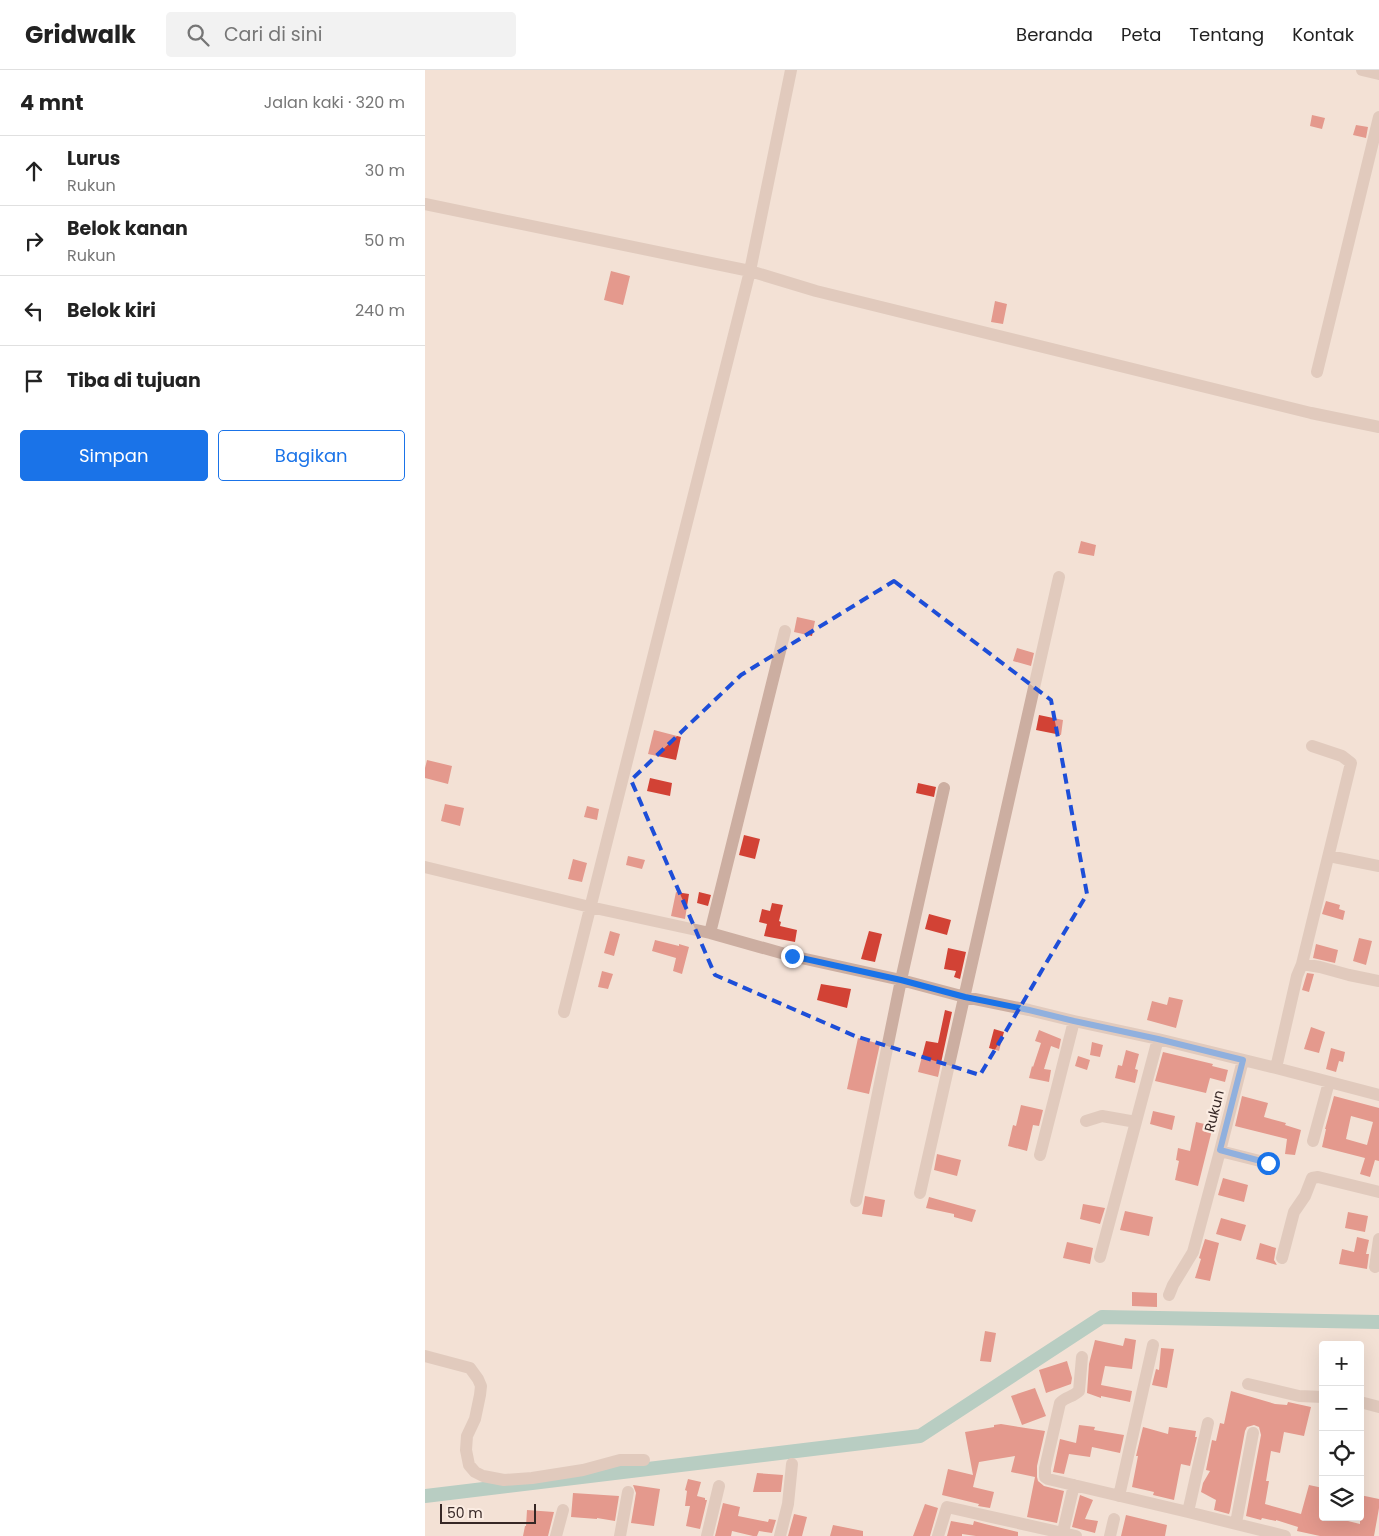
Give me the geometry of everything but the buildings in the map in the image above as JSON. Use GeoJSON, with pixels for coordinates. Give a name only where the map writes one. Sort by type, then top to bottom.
{"type":"FeatureCollection","features":[{"type":"Feature","properties":{"kind":"street"},"geometry":{"type":"LineString","coordinates":[[564,1012],[750,271],[791,70]]}},
{"type":"Feature","properties":{"kind":"street"},"geometry":{"type":"LineString","coordinates":[[1361,70],[1379,74]]}},
{"type":"Feature","properties":{"kind":"street"},"geometry":{"type":"LineString","coordinates":[[1317,372],[1379,117]]}},
{"type":"Feature","properties":{"kind":"street"},"geometry":{"type":"LineString","coordinates":[[425,204],[750,271],[816,291],[1311,413],[1379,427]]}},
{"type":"Feature","properties":{"kind":"street"},"geometry":{"type":"LineString","coordinates":[[920,1193],[1059,577]]}},
{"type":"Feature","properties":{"kind":"street"},"geometry":{"type":"LineString","coordinates":[[710,933],[785,631]]}},
{"type":"Feature","properties":{"kind":"street"},"geometry":{"type":"LineString","coordinates":[[1276,1068],[1297,976],[1302,964],[1351,763],[1342,756],[1312,746]]}},
{"type":"Feature","properties":{"kind":"street"},"geometry":{"type":"LineString","coordinates":[[856,1201],[901,980],[945,788]]}},
{"type":"Feature","properties":{"kind":"street"},"geometry":{"type":"LineString","coordinates":[[1329,856],[1379,866]]}},
{"type":"Feature","properties":{"kind":"street"},"geometry":{"type":"LineString","coordinates":[[425,867],[590,907],[710,933],[792,956],[901,980],[965,997],[1158,1039],[1379,1095]]}},
{"type":"Feature","properties":{"kind":"street"},"geometry":{"type":"LineString","coordinates":[[1302,964],[1379,981]]}},
{"type":"Feature","properties":{"kind":"street"},"geometry":{"type":"LineString","coordinates":[[1041,1155],[1074,1021]]}},
{"type":"Feature","properties":{"kind":"street"},"geometry":{"type":"LineString","coordinates":[[1100,1258],[1158,1039]]}},
{"type":"Feature","properties":{"kind":"street","name":"Rukun"},"geometry":{"type":"LineString","coordinates":[[1243,1060],[1220,1150],[1268,1163]]}},
{"type":"Feature","properties":{"kind":"street"},"geometry":{"type":"LineString","coordinates":[[1313,1141],[1329,1082]]}},
{"type":"Feature","properties":{"kind":"street"},"geometry":{"type":"LineString","coordinates":[[1086,1121],[1103,1116],[1136,1122]]}},
{"type":"Feature","properties":{"kind":"street"},"geometry":{"type":"LineString","coordinates":[[1169,1295],[1193,1252],[1220,1150]]}},
{"type":"Feature","properties":{"kind":"street"},"geometry":{"type":"LineString","coordinates":[[1281,1258],[1294,1212],[1305,1196],[1312,1178],[1318,1177],[1379,1192]]}},
{"type":"Feature","properties":{"kind":"street"},"geometry":{"type":"LineString","coordinates":[[1375,1267],[1379,1239]]}},
{"type":"Feature","properties":{"kind":"street"},"geometry":{"type":"LineString","coordinates":[[1119,1496],[1153,1345]]}},
{"type":"Feature","properties":{"kind":"street"},"geometry":{"type":"LineString","coordinates":[[425,1356],[470,1368],[478,1379],[481,1386],[480,1395],[475,1419],[467,1436],[466,1450],[469,1465],[475,1472],[483,1476],[504,1480],[531,1478],[574,1472],[620,1460],[644,1460]]}},
{"type":"Feature","properties":{"kind":"street"},"geometry":{"type":"LineString","coordinates":[[1082,1357],[1079,1391],[1060,1403],[1044,1474],[1045,1477],[1285,1536]]}},
{"type":"Feature","properties":{"kind":"street"},"geometry":{"type":"LineString","coordinates":[[1248,1384],[1299,1396],[1319,1397]]}},
{"type":"Feature","properties":{"kind":"street"},"geometry":{"type":"LineString","coordinates":[[1364,1403],[1379,1407]]}},
{"type":"Feature","properties":{"kind":"street"},"geometry":{"type":"LineString","coordinates":[[1188,1512],[1208,1423]]}},
{"type":"Feature","properties":{"kind":"street"},"geometry":{"type":"LineString","coordinates":[[1237,1523],[1253,1433]]}},
{"type":"Feature","properties":{"kind":"street"},"geometry":{"type":"LineString","coordinates":[[780,1536],[788,1504],[792,1464]]}},
{"type":"Feature","properties":{"kind":"street"},"geometry":{"type":"LineString","coordinates":[[1063,1534],[1074,1485]]}},
{"type":"Feature","properties":{"kind":"street"},"geometry":{"type":"LineString","coordinates":[[707,1536],[719,1486]]}},
{"type":"Feature","properties":{"kind":"street"},"geometry":{"type":"LineString","coordinates":[[620,1536],[628,1492]]}},
{"type":"Feature","properties":{"kind":"street"},"geometry":{"type":"LineString","coordinates":[[938,1536],[947,1507],[1076,1536]]}},
{"type":"Feature","properties":{"kind":"street"},"geometry":{"type":"LineString","coordinates":[[556,1536],[563,1510]]}},
{"type":"Feature","properties":{"kind":"street"},"geometry":{"type":"LineString","coordinates":[[1110,1536],[1114,1519]]}},
{"type":"Feature","properties":{"kind":"highlighted area"},"geometry":{"type":"Polygon","coordinates":[[[894,581],[1051,700],[1087,894],[980,1075],[855,1036],[715,975],[631,780],[741,675],[894,581]]]}},
{"type":"Feature","properties":{"kind":"waterway"},"geometry":{"type":"LineString","coordinates":[[425,1496],[920,1436],[1102,1317],[1379,1322]]}},
{"type":"Feature","properties":{"kind":"route"},"geometry":{"type":"LineString","coordinates":[[792,956],[1243,1060],[1220,1150],[1268,1163]]}}]}
